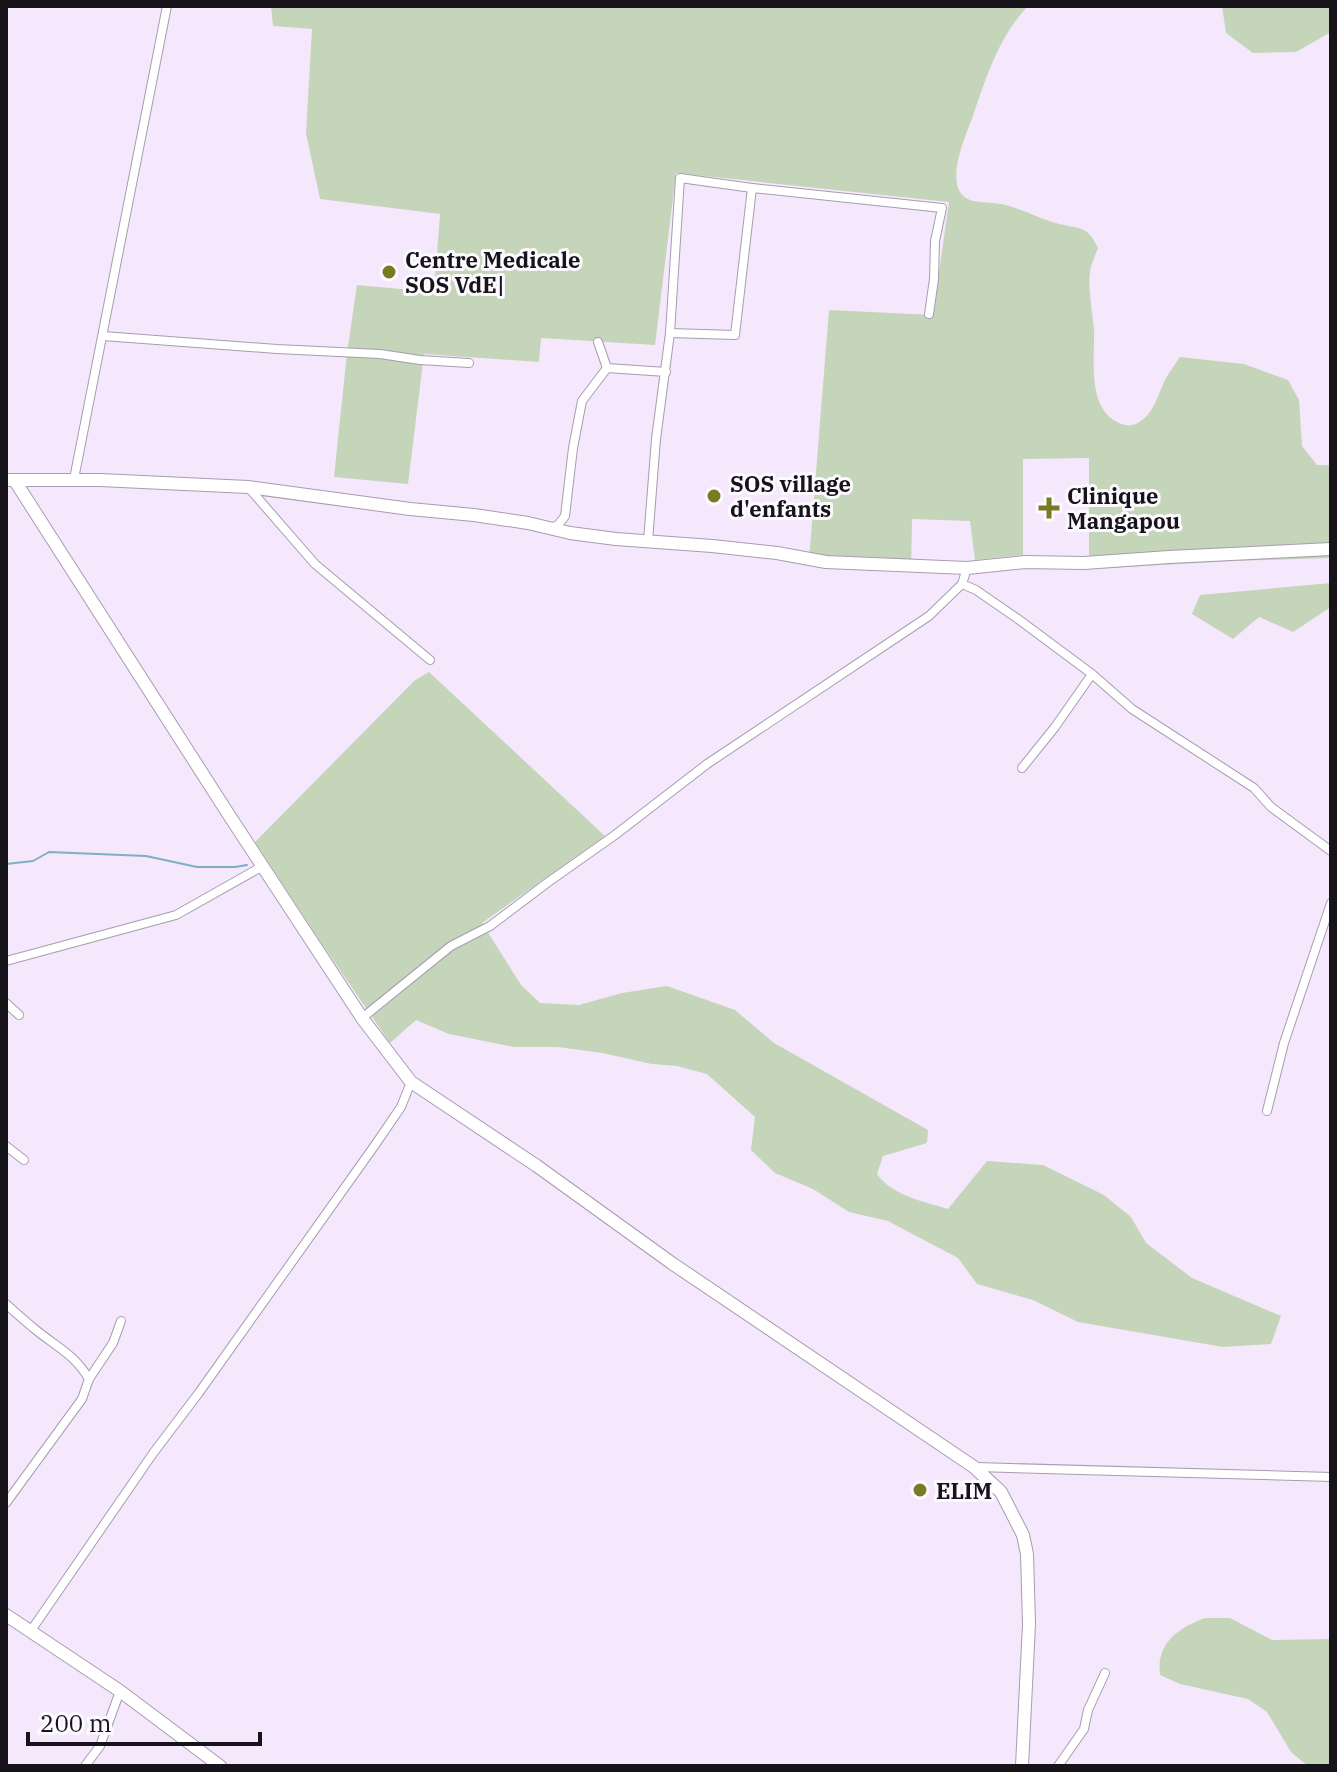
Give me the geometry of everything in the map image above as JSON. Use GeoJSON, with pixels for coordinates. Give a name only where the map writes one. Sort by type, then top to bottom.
{"type":"FeatureCollection","features":[{"type":"Feature","properties":{"kind":"street"},"geometry":{"type":"LineString","coordinates":[[74,479],[167,6]]}},
{"type":"Feature","properties":{"kind":"street"},"geometry":{"type":"LineString","coordinates":[[648,541],[656,439],[670,333],[680,178],[942,208],[935,241],[929,314]]}},
{"type":"Feature","properties":{"kind":"street"},"geometry":{"type":"LineString","coordinates":[[670,333],[735,335],[752,188]]}},
{"type":"Feature","properties":{"kind":"street"},"geometry":{"type":"LineString","coordinates":[[103,336],[380,354],[469,363]]}},
{"type":"Feature","properties":{"kind":"street"},"geometry":{"type":"LineString","coordinates":[[598,342],[607,368]]}},
{"type":"Feature","properties":{"kind":"street"},"geometry":{"type":"LineString","coordinates":[[607,368],[666,372]]}},
{"type":"Feature","properties":{"kind":"street"},"geometry":{"type":"LineString","coordinates":[[550,529],[565,516],[582,401],[607,368]]}},
{"type":"Feature","properties":{"kind":"street"},"geometry":{"type":"LineString","coordinates":[[10,480],[74,479],[248,487],[474,515],[616,539],[777,553],[826,562],[967,568],[1025,562],[1084,563],[1331,549]]}},
{"type":"Feature","properties":{"kind":"street"},"geometry":{"type":"LineString","coordinates":[[10,480],[362,1018],[411,1082],[974,1467],[1001,1492],[1023,1535],[1027,1554],[1029,1624],[1022,1766]]}},
{"type":"Feature","properties":{"kind":"street"},"geometry":{"type":"LineString","coordinates":[[248,487],[315,564],[430,660]]}},
{"type":"Feature","properties":{"kind":"street"},"geometry":{"type":"LineString","coordinates":[[362,1018],[451,946],[490,926],[707,764],[929,616],[962,584],[967,568]]}},
{"type":"Feature","properties":{"kind":"street"},"geometry":{"type":"LineString","coordinates":[[962,584],[976,590],[1092,674],[1132,709],[1254,788],[1271,807],[1331,851]]}},
{"type":"Feature","properties":{"kind":"street"},"geometry":{"type":"LineString","coordinates":[[1022,768],[1092,674]]}},
{"type":"Feature","properties":{"kind":"street"},"geometry":{"type":"LineString","coordinates":[[6,961],[176,915],[263,866]]}},
{"type":"Feature","properties":{"kind":"street"},"geometry":{"type":"LineString","coordinates":[[1267,1111],[1284,1043],[1331,903]]}},
{"type":"Feature","properties":{"kind":"street"},"geometry":{"type":"LineString","coordinates":[[6,1003],[19,1015]]}},
{"type":"Feature","properties":{"kind":"street"},"geometry":{"type":"LineString","coordinates":[[30,1632],[154,1452],[375,1145],[401,1107],[411,1082]]}},
{"type":"Feature","properties":{"kind":"street"},"geometry":{"type":"LineString","coordinates":[[6,1146],[24,1160]]}},
{"type":"Feature","properties":{"kind":"street"},"geometry":{"type":"LineString","coordinates":[[6,1304],[80,1363],[89,1379]]}},
{"type":"Feature","properties":{"kind":"street"},"geometry":{"type":"LineString","coordinates":[[6,1503],[82,1399],[89,1379],[113,1343],[121,1321]]}},
{"type":"Feature","properties":{"kind":"street"},"geometry":{"type":"LineString","coordinates":[[974,1467],[1331,1477]]}},
{"type":"Feature","properties":{"kind":"street"},"geometry":{"type":"LineString","coordinates":[[6,1615],[120,1691],[220,1766]]}},
{"type":"Feature","properties":{"kind":"street"},"geometry":{"type":"LineString","coordinates":[[1058,1766],[1084,1729],[1088,1710],[1105,1673]]}},
{"type":"Feature","properties":{"kind":"street"},"geometry":{"type":"LineString","coordinates":[[85,1766],[100,1746],[120,1691]]}},
{"type":"Feature","properties":{"kind":"green space"},"geometry":{"type":"Polygon","coordinates":[[[271,6],[1028,6],[1009,30],[994,58],[958,161],[957,185],[970,200],[997,203],[1078,228],[1087,232],[1094,241],[1098,248],[1091,269],[1090,285],[1094,381],[1101,406],[1108,416],[1119,423],[1134,425],[1146,416],[1180,357],[1244,364],[1288,380],[1299,400],[1302,446],[1317,465],[1331,465],[1331,558],[1089,569],[1089,458],[1023,459],[1023,555],[975,560],[970,521],[912,519],[911,571],[809,560],[829,310],[933,315],[949,202],[676,173],[655,345],[541,338],[539,362],[424,354],[408,484],[334,477],[357,285],[434,292],[440,214],[320,199],[306,133],[312,29],[273,26],[271,6]]]}},
{"type":"Feature","properties":{"kind":"green space"},"geometry":{"type":"Polygon","coordinates":[[[1222,6],[1331,6],[1331,32],[1296,52],[1253,53],[1226,33],[1222,6]]]}},
{"type":"Feature","properties":{"kind":"green space"},"geometry":{"type":"Polygon","coordinates":[[[1331,583],[1331,607],[1293,632],[1259,617],[1233,639],[1192,614],[1200,595],[1331,583]]]}},
{"type":"Feature","properties":{"kind":"green space"},"geometry":{"type":"Polygon","coordinates":[[[429,672],[605,836],[482,923],[521,985],[540,1003],[579,1005],[622,993],[667,986],[735,1010],[774,1043],[928,1130],[927,1143],[883,1156],[877,1174],[891,1187],[909,1197],[948,1209],[987,1161],[1043,1165],[1104,1195],[1131,1217],[1146,1243],[1192,1278],[1281,1316],[1271,1344],[1223,1347],[1078,1322],[1033,1300],[977,1284],[958,1258],[888,1221],[849,1212],[813,1189],[775,1173],[751,1150],[755,1117],[707,1074],[602,1053],[558,1047],[514,1047],[449,1034],[416,1020],[390,1043],[255,842],[414,681],[429,672]]]}},
{"type":"Feature","properties":{"kind":"green space"},"geometry":{"type":"Polygon","coordinates":[[[1205,1618],[1230,1618],[1272,1640],[1331,1639],[1331,1766],[1308,1766],[1291,1752],[1267,1712],[1248,1699],[1180,1684],[1160,1675],[1162,1654],[1171,1638],[1205,1618]]]}},
{"type":"Feature","properties":{"kind":"waterway"},"geometry":{"type":"LineString","coordinates":[[6,864],[33,861],[49,852],[146,856],[197,867],[247,865]]}},
{"type":"Feature","properties":{"kind":"place","name":"Centre Medicale SOS VdE|"},"geometry":{"type":"Point","coordinates":[389,272]}},
{"type":"Feature","properties":{"kind":"place","name":"SOS village d'enfants"},"geometry":{"type":"Point","coordinates":[714,496]}},
{"type":"Feature","properties":{"kind":"place","name":"Clinique Mangapou"},"geometry":{"type":"Point","coordinates":[1049,508]}},
{"type":"Feature","properties":{"kind":"place","name":"ELIM"},"geometry":{"type":"Point","coordinates":[920,1490]}}]}
